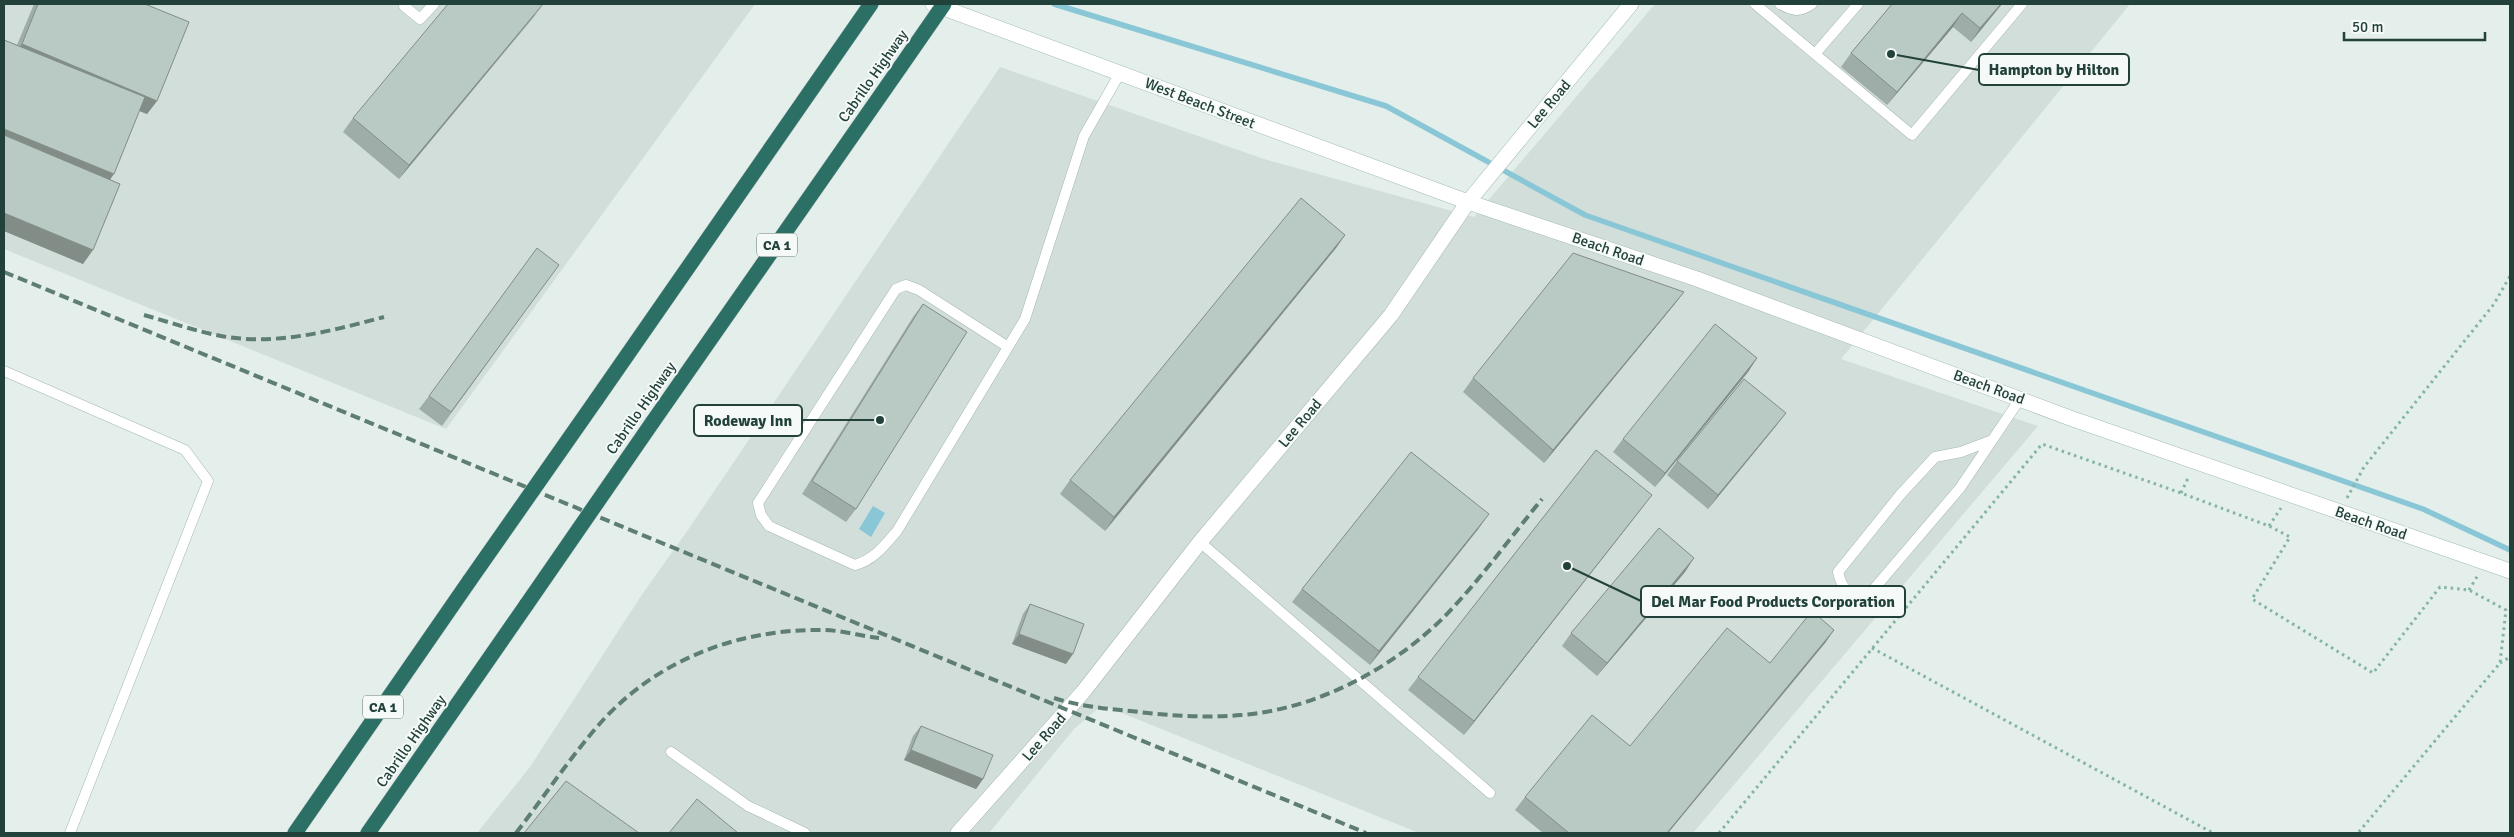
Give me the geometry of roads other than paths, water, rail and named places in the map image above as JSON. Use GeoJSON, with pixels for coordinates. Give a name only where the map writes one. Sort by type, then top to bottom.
{"type":"FeatureCollection","features":[{"type":"Feature","properties":{"kind":"highway","name":"CA 1"},"geometry":{"type":"LineString","coordinates":[[295,833],[871,4]]}},
{"type":"Feature","properties":{"kind":"highway","name":"Cabrillo Highway"},"geometry":{"type":"LineString","coordinates":[[368,833],[944,4]]}},
{"type":"Feature","properties":{"kind":"main road","name":"West Beach Street"},"geometry":{"type":"LineString","coordinates":[[933,4],[1468,202]]}},
{"type":"Feature","properties":{"kind":"main road","name":"Lee Road"},"geometry":{"type":"LineString","coordinates":[[958,833],[1100,672],[1200,542],[1391,315],[1468,202],[1632,4]]}},
{"type":"Feature","properties":{"kind":"main road","name":"Beach Road"},"geometry":{"type":"LineString","coordinates":[[1468,202],[1698,279],[2020,399],[2510,571]]}},
{"type":"Feature","properties":{"kind":"lane"},"geometry":{"type":"LineString","coordinates":[[406,4],[404,6],[420,19],[434,4]]}},
{"type":"Feature","properties":{"kind":"lane"},"geometry":{"type":"LineString","coordinates":[[1755,4],[1912,135],[2022,4]]}},
{"type":"Feature","properties":{"kind":"lane"},"geometry":{"type":"LineString","coordinates":[[1780,4],[1793,11],[1802,10],[1812,4]]}},
{"type":"Feature","properties":{"kind":"lane"},"geometry":{"type":"LineString","coordinates":[[1815,54],[1858,4]]}},
{"type":"Feature","properties":{"kind":"lane"},"geometry":{"type":"LineString","coordinates":[[1008,347],[919,290],[906,285],[896,289],[758,503],[761,515],[769,526],[855,565],[868,561],[879,552],[897,530],[1026,319],[1084,136],[1120,73]]}},
{"type":"Feature","properties":{"kind":"lane"},"geometry":{"type":"LineString","coordinates":[[4,371],[185,450],[208,481],[70,833]]}},
{"type":"Feature","properties":{"kind":"lane"},"geometry":{"type":"LineString","coordinates":[[1990,441],[1961,452],[1935,457],[1900,495],[1838,572],[1845,590],[1853,596],[1864,597],[1873,590],[1960,488],[2020,399]]}},
{"type":"Feature","properties":{"kind":"lane"},"geometry":{"type":"LineString","coordinates":[[1200,542],[1490,793]]}},
{"type":"Feature","properties":{"kind":"lane"},"geometry":{"type":"LineString","coordinates":[[671,752],[748,806],[793,831],[805,833]]}},
{"type":"Feature","properties":{"kind":"water"},"geometry":{"type":"Polygon","coordinates":[[[873,506],[885,513],[871,537],[859,529],[873,506]]]}},
{"type":"Feature","properties":{"kind":"waterway"},"geometry":{"type":"LineString","coordinates":[[1054,4],[1386,106],[1585,215],[2423,509],[2510,550]]}},
{"type":"Feature","properties":{"kind":"railway"},"geometry":{"type":"LineString","coordinates":[[4,272],[1366,833]]}},
{"type":"Feature","properties":{"kind":"railway"},"geometry":{"type":"LineString","coordinates":[[144,315],[192,329],[242,339],[303,336],[384,317]]}},
{"type":"Feature","properties":{"kind":"railway"},"geometry":{"type":"LineString","coordinates":[[1054,698],[1075,704],[1107,709],[1177,715],[1216,716],[1269,711],[1325,695],[1377,669],[1424,635],[1445,616],[1470,588],[1542,499]]}},
{"type":"Feature","properties":{"kind":"railway"},"geometry":{"type":"LineString","coordinates":[[516,833],[592,732],[604,719],[626,698],[651,679],[676,664],[704,651],[732,642],[761,635],[791,631],[829,630],[879,638]]}},
{"type":"Feature","properties":{"kind":"place","name":"Hampton by Hilton"},"geometry":{"type":"Point","coordinates":[1891,54]}},
{"type":"Feature","properties":{"kind":"place","name":"Rodeway Inn"},"geometry":{"type":"Point","coordinates":[880,420]}},
{"type":"Feature","properties":{"kind":"place","name":"Del Mar Food Products Corporation"},"geometry":{"type":"Point","coordinates":[1567,566]}}]}
